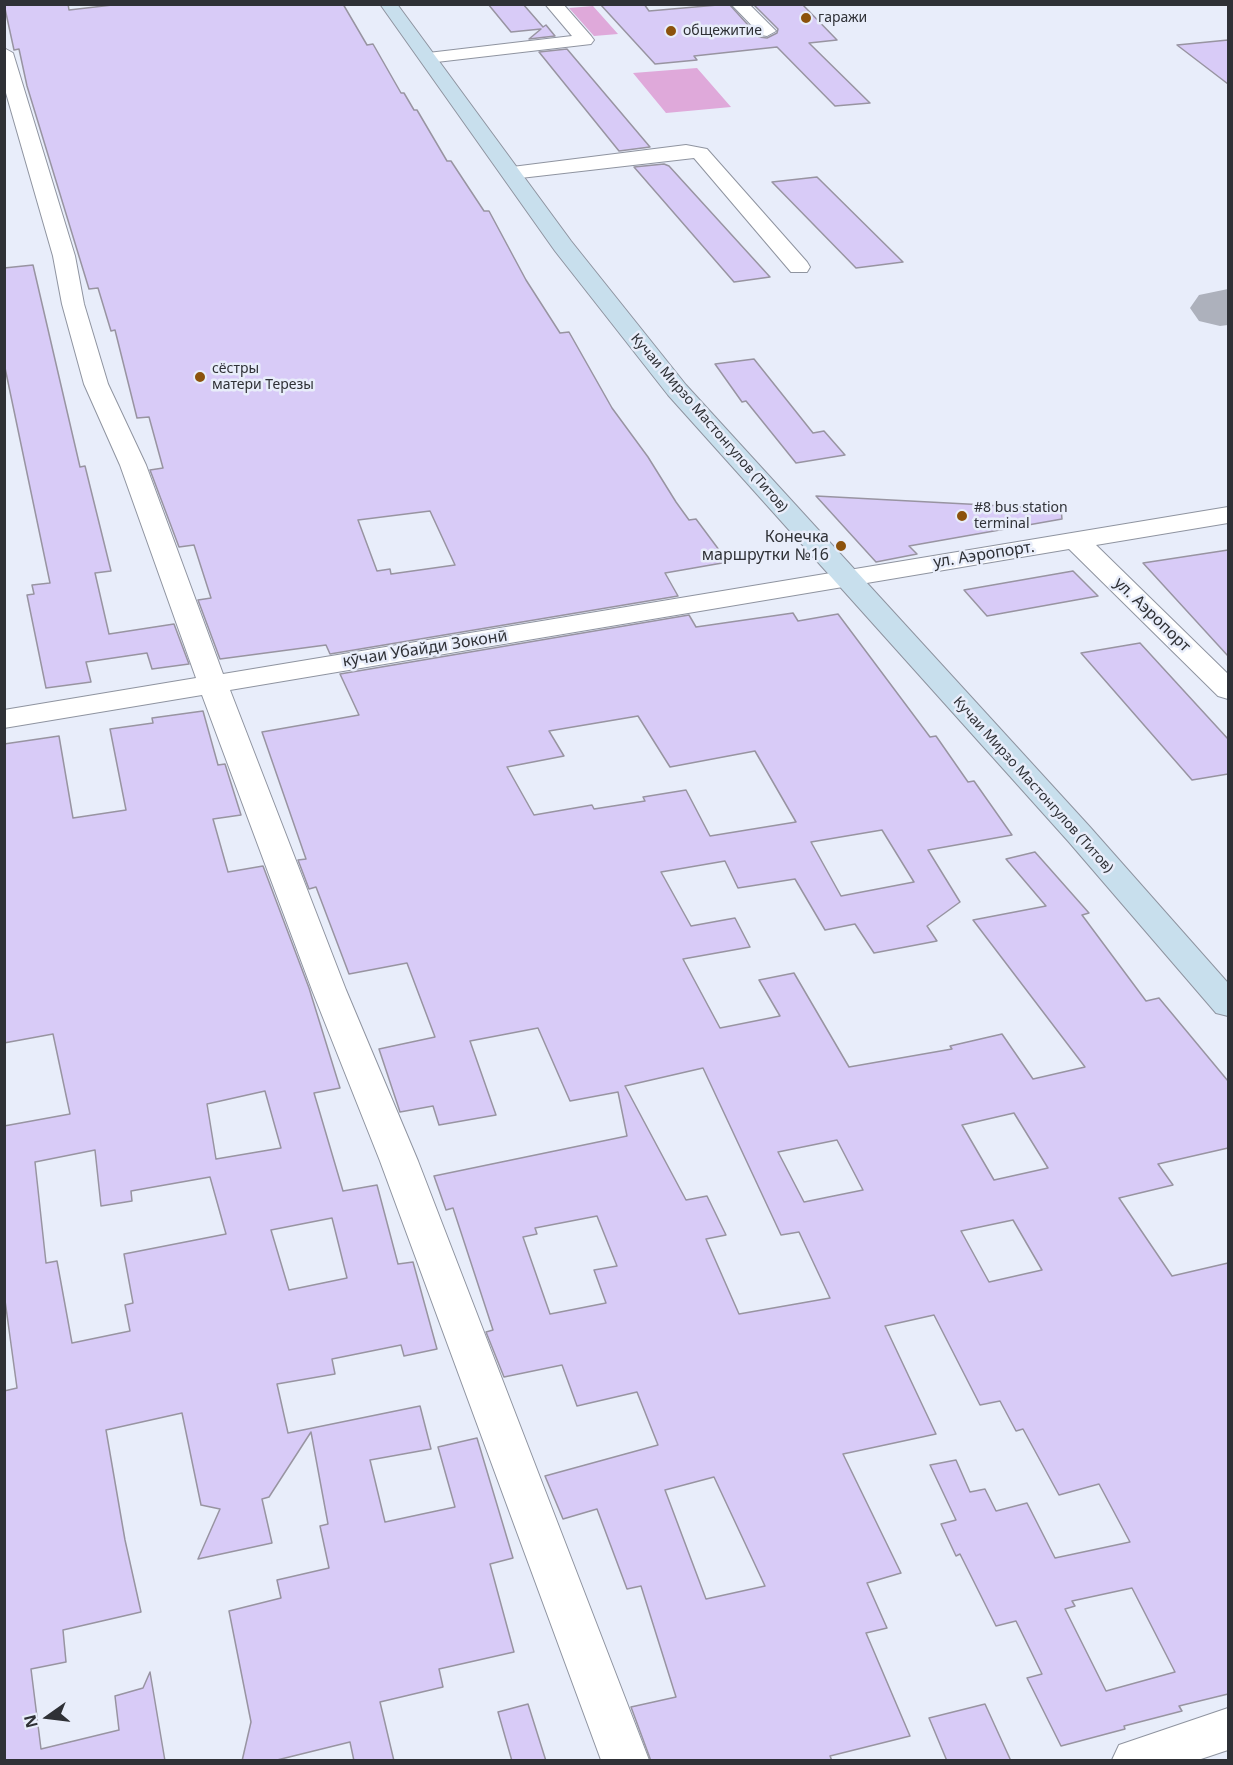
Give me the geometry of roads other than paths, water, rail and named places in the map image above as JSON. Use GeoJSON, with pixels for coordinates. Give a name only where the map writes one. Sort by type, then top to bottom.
{"type":"FeatureCollection","features":[{"type":"Feature","properties":{"kind":"street","name":"Кучаи Мирзо Мастонгулов (Титов)"},"geometry":{"type":"LineString","coordinates":[[388,4],[563,246],[677,390],[1079,834],[1228,1005]]}},
{"type":"Feature","properties":{"kind":"street"},"geometry":{"type":"LineString","coordinates":[[428,58],[585,40],[553,4]]}},
{"type":"Feature","properties":{"kind":"street"},"geometry":{"type":"LineString","coordinates":[[739,4],[767,31]]}},
{"type":"Feature","properties":{"kind":"street"},"geometry":{"type":"LineString","coordinates":[[4,52],[64,256],[73,304],[96,384],[133,465],[164,556],[329,990],[399,1161],[625,1761]]}},
{"type":"Feature","properties":{"kind":"street"},"geometry":{"type":"LineString","coordinates":[[512,173],[686,151],[700,153],[799,267]]}},
{"type":"Feature","properties":{"kind":"street","name":"ул. Аэропорт."},"geometry":{"type":"LineString","coordinates":[[846,579],[1228,514]]}},
{"type":"Feature","properties":{"kind":"street","name":"ул. Аэропорт"},"geometry":{"type":"LineString","coordinates":[[1075,540],[1228,690]]}},
{"type":"Feature","properties":{"kind":"street","name":"кӯчаи Убайди Зоконӣ"},"geometry":{"type":"LineString","coordinates":[[4,719],[846,579]]}},
{"type":"Feature","properties":{"kind":"street"},"geometry":{"type":"LineString","coordinates":[[1136,1761],[1228,1729]]}},
{"type":"Feature","properties":{"kind":"place","name":"гаражи"},"geometry":{"type":"Point","coordinates":[806,18]}},
{"type":"Feature","properties":{"kind":"place","name":"общежитие"},"geometry":{"type":"Point","coordinates":[671,31]}},
{"type":"Feature","properties":{"kind":"place","name":"сёстры матери Терезы"},"geometry":{"type":"Point","coordinates":[200,377]}},
{"type":"Feature","properties":{"kind":"place","name":"#8 bus station terminal"},"geometry":{"type":"Point","coordinates":[962,516]}},
{"type":"Feature","properties":{"kind":"place","name":"Конечка маршрутки №16"},"geometry":{"type":"Point","coordinates":[841,546]}}]}
